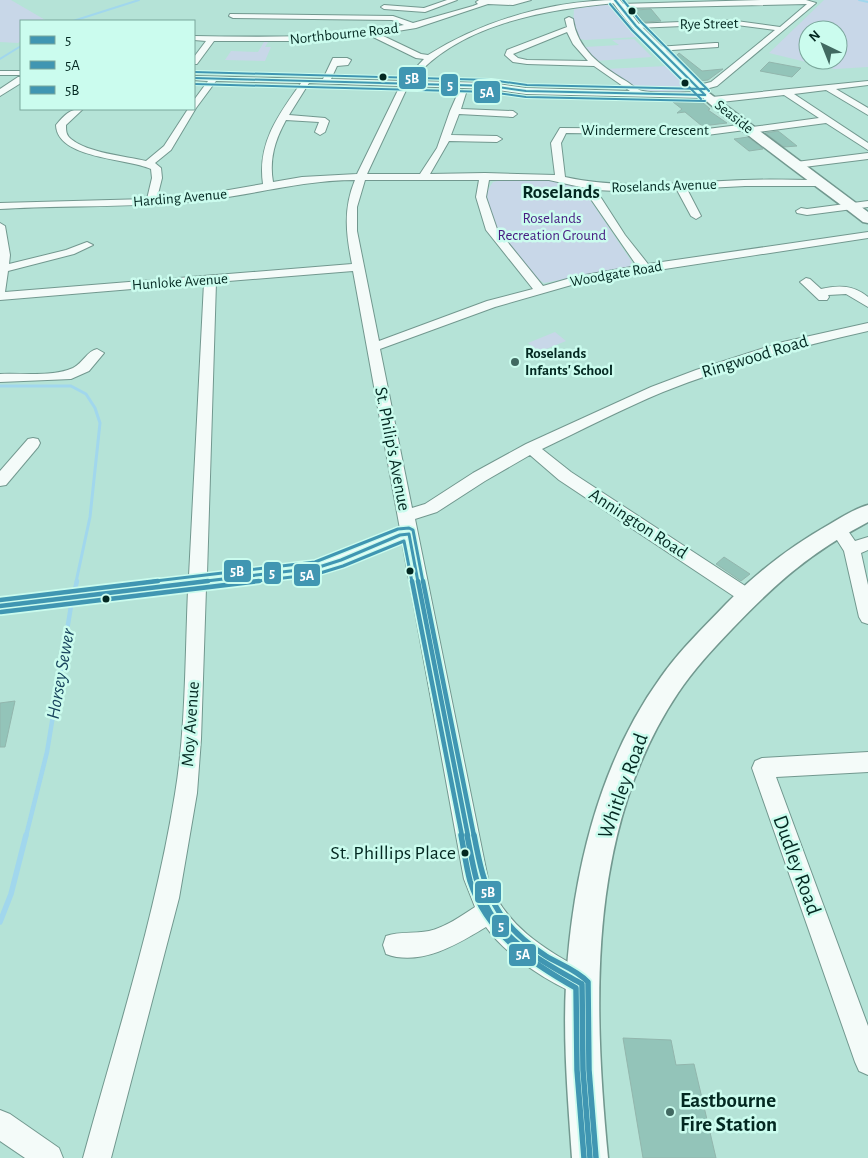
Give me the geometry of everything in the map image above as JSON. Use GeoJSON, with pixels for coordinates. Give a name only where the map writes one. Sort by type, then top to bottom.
{"type":"FeatureCollection","features":[{"type":"Feature","properties":{"kind":"main road","name":"Seaside"},"geometry":{"type":"LineString","coordinates":[[617,2],[657,49],[705,94],[868,219]]}},
{"type":"Feature","properties":{"kind":"main road","name":"Whitley Road"},"geometry":{"type":"LineString","coordinates":[[590,1158],[583,1070],[582,984],[585,950],[599,855],[617,792],[632,752],[664,693],[747,596],[800,553],[868,513]]}},
{"type":"Feature","properties":{"kind":"street"},"geometry":{"type":"LineString","coordinates":[[380,7],[425,10],[454,0]]}},
{"type":"Feature","properties":{"kind":"street"},"geometry":{"type":"LineString","coordinates":[[473,1],[513,3],[528,0]]}},
{"type":"Feature","properties":{"kind":"street","name":"Northbourne Road"},"geometry":{"type":"LineString","coordinates":[[195,38],[298,40],[372,34],[414,26],[489,1]]}},
{"type":"Feature","properties":{"kind":"street","name":"St. Philip's Avenue"},"geometry":{"type":"LineString","coordinates":[[582,984],[527,949],[505,930],[490,912],[476,880],[350,218],[360,177],[406,83],[430,58],[447,47],[484,29],[525,16],[565,8],[617,2],[799,1],[813,3],[781,29]]}},
{"type":"Feature","properties":{"kind":"street"},"geometry":{"type":"LineString","coordinates":[[565,8],[569,12],[569,29],[585,54],[595,64],[641,94]]}},
{"type":"Feature","properties":{"kind":"street"},"geometry":{"type":"LineString","coordinates":[[234,16],[393,18],[414,26]]}},
{"type":"Feature","properties":{"kind":"street","name":"Rye Street"},"geometry":{"type":"LineString","coordinates":[[636,26],[738,22],[781,29]]}},
{"type":"Feature","properties":{"kind":"street"},"geometry":{"type":"LineString","coordinates":[[569,29],[521,47],[510,52],[508,55],[516,60],[527,62],[595,64]]}},
{"type":"Feature","properties":{"kind":"street"},"geometry":{"type":"LineString","coordinates":[[705,94],[714,84],[781,29]]}},
{"type":"Feature","properties":{"kind":"street"},"geometry":{"type":"LineString","coordinates":[[372,34],[419,56],[430,58]]}},
{"type":"Feature","properties":{"kind":"street"},"geometry":{"type":"LineString","coordinates":[[195,61],[211,38]]}},
{"type":"Feature","properties":{"kind":"street"},"geometry":{"type":"LineString","coordinates":[[657,49],[715,45]]}},
{"type":"Feature","properties":{"kind":"street"},"geometry":{"type":"LineString","coordinates":[[326,81],[334,64]]}},
{"type":"Feature","properties":{"kind":"street"},"geometry":{"type":"LineString","coordinates":[[280,80],[288,66]]}},
{"type":"Feature","properties":{"kind":"street"},"geometry":{"type":"LineString","coordinates":[[0,73],[20,74]]}},
{"type":"Feature","properties":{"kind":"street"},"geometry":{"type":"LineString","coordinates":[[195,78],[491,86],[526,91],[618,94],[786,92],[868,83]]}},
{"type":"Feature","properties":{"kind":"street"},"geometry":{"type":"LineString","coordinates":[[195,104],[214,78]]}},
{"type":"Feature","properties":{"kind":"street"},"geometry":{"type":"LineString","coordinates":[[268,186],[266,158],[274,133],[282,117],[307,80]]}},
{"type":"Feature","properties":{"kind":"street"},"geometry":{"type":"LineString","coordinates":[[0,93],[20,81]]}},
{"type":"Feature","properties":{"kind":"street"},"geometry":{"type":"LineString","coordinates":[[618,94],[617,90],[619,88],[628,86]]}},
{"type":"Feature","properties":{"kind":"street"},"geometry":{"type":"LineString","coordinates":[[828,88],[868,112]]}},
{"type":"Feature","properties":{"kind":"street"},"geometry":{"type":"LineString","coordinates":[[786,92],[868,147]]}},
{"type":"Feature","properties":{"kind":"street"},"geometry":{"type":"LineString","coordinates":[[424,176],[442,148],[462,93]]}},
{"type":"Feature","properties":{"kind":"street"},"geometry":{"type":"LineString","coordinates":[[78,110],[61,124],[62,136],[86,150],[148,164],[156,168],[151,202]]}},
{"type":"Feature","properties":{"kind":"street"},"geometry":{"type":"LineString","coordinates":[[148,164],[168,148],[191,110]]}},
{"type":"Feature","properties":{"kind":"street"},"geometry":{"type":"LineString","coordinates":[[454,111],[513,114]]}},
{"type":"Feature","properties":{"kind":"street"},"geometry":{"type":"LineString","coordinates":[[282,117],[322,120],[324,121],[320,132]]}},
{"type":"Feature","properties":{"kind":"street"},"geometry":{"type":"LineString","coordinates":[[748,128],[827,120]]}},
{"type":"Feature","properties":{"kind":"street","name":"Windermere Crescent"},"geometry":{"type":"LineString","coordinates":[[560,178],[556,143],[563,130],[707,132],[748,128]]}},
{"type":"Feature","properties":{"kind":"street"},"geometry":{"type":"LineString","coordinates":[[445,138],[497,139]]}},
{"type":"Feature","properties":{"kind":"street"},"geometry":{"type":"LineString","coordinates":[[796,165],[868,156]]}},
{"type":"Feature","properties":{"kind":"street"},"geometry":{"type":"LineString","coordinates":[[485,176],[481,197],[492,230],[540,290]]}},
{"type":"Feature","properties":{"kind":"street","name":"Roselands Avenue"},"geometry":{"type":"LineString","coordinates":[[360,177],[485,176],[560,178],[590,186],[616,188],[681,187],[745,183],[820,183]]}},
{"type":"Feature","properties":{"kind":"street","name":"Harding Avenue"},"geometry":{"type":"LineString","coordinates":[[0,206],[151,202],[200,198],[318,178],[360,177]]}},
{"type":"Feature","properties":{"kind":"street"},"geometry":{"type":"LineString","coordinates":[[590,186],[591,192],[620,237],[645,268]]}},
{"type":"Feature","properties":{"kind":"street"},"geometry":{"type":"LineString","coordinates":[[681,187],[696,216]]}},
{"type":"Feature","properties":{"kind":"street"},"geometry":{"type":"LineString","coordinates":[[801,211],[807,212],[868,204]]}},
{"type":"Feature","properties":{"kind":"street"},"geometry":{"type":"LineString","coordinates":[[0,226],[4,255],[0,290]]}},
{"type":"Feature","properties":{"kind":"street","name":"Woodgate Road"},"geometry":{"type":"LineString","coordinates":[[373,346],[383,345],[491,304],[540,290],[645,268],[868,235]]}},
{"type":"Feature","properties":{"kind":"street"},"geometry":{"type":"LineString","coordinates":[[3,269],[87,245]]}},
{"type":"Feature","properties":{"kind":"street","name":"Hunloke Avenue"},"geometry":{"type":"LineString","coordinates":[[0,296],[359,267]]}},
{"type":"Feature","properties":{"kind":"street","name":"Moy Avenue"},"geometry":{"type":"LineString","coordinates":[[97,1158],[168,898],[186,793],[191,739],[210,280]]}},
{"type":"Feature","properties":{"kind":"street"},"geometry":{"type":"LineString","coordinates":[[806,282],[821,295],[840,289],[847,290],[859,294],[868,303]]}},
{"type":"Feature","properties":{"kind":"street","name":"Ringwood Road"},"geometry":{"type":"LineString","coordinates":[[0,606],[316,568],[341,560],[400,535],[407,525],[479,477],[531,448],[612,409],[701,373],[788,345],[868,327]]}},
{"type":"Feature","properties":{"kind":"street"},"geometry":{"type":"LineString","coordinates":[[0,378],[66,376],[84,368],[97,353]]}},
{"type":"Feature","properties":{"kind":"street"},"geometry":{"type":"LineString","coordinates":[[0,481],[33,443]]}},
{"type":"Feature","properties":{"kind":"street","name":"Annington Road"},"geometry":{"type":"LineString","coordinates":[[531,448],[565,476],[747,596]]}},
{"type":"Feature","properties":{"kind":"street"},"geometry":{"type":"LineString","coordinates":[[838,529],[852,550],[864,590],[868,617]]}},
{"type":"Feature","properties":{"kind":"street"},"geometry":{"type":"LineString","coordinates":[[852,550],[868,543]]}},
{"type":"Feature","properties":{"kind":"street","name":"Dudley Road"},"geometry":{"type":"LineString","coordinates":[[868,762],[762,768],[868,1062]]}},
{"type":"Feature","properties":{"kind":"street"},"geometry":{"type":"LineString","coordinates":[[395,945],[428,943],[444,938],[490,912]]}},
{"type":"Feature","properties":{"kind":"street"},"geometry":{"type":"LineString","coordinates":[[0,1124],[49,1158]]}},
{"type":"Feature","properties":{"kind":"green space"},"geometry":{"type":"Polygon","coordinates":[[[0,0],[11,0],[45,20],[20,20],[20,42],[0,42],[0,0]]]}},
{"type":"Feature","properties":{"kind":"green space"},"geometry":{"type":"Polygon","coordinates":[[[824,0],[868,0],[868,67],[848,68],[848,20],[803,20],[824,0]]]}},
{"type":"Feature","properties":{"kind":"green space"},"geometry":{"type":"Polygon","coordinates":[[[605,4],[612,5],[639,37],[585,40],[577,38],[573,28],[574,9],[605,4]]]}},
{"type":"Feature","properties":{"kind":"green space"},"geometry":{"type":"Polygon","coordinates":[[[798,25],[798,60],[769,53],[798,25]]]}},
{"type":"Feature","properties":{"kind":"green space"},"geometry":{"type":"Polygon","coordinates":[[[634,39],[652,57],[595,61],[585,47],[619,45],[612,40],[634,39]]]}},
{"type":"Feature","properties":{"kind":"green space"},"geometry":{"type":"Polygon","coordinates":[[[264,42],[268,42],[265,47],[271,47],[265,61],[225,60],[231,51],[258,52],[264,42]]]}},
{"type":"Feature","properties":{"kind":"green space"},"geometry":{"type":"Polygon","coordinates":[[[667,66],[687,85],[685,91],[679,93],[646,93],[636,89],[605,69],[667,66]]]}},
{"type":"Feature","properties":{"kind":"green space","name":"Roselands Recreation Ground"},"geometry":{"type":"Polygon","coordinates":[[[502,180],[555,180],[584,191],[632,262],[629,267],[544,283],[515,255],[498,229],[492,215],[487,191],[493,182],[502,180]]]}},
{"type":"Feature","properties":{"kind":"green space"},"geometry":{"type":"Polygon","coordinates":[[[555,332],[566,341],[539,352],[528,343],[555,332]]]}},
{"type":"Feature","properties":{"kind":"building"},"geometry":{"type":"Polygon","coordinates":[[[651,9],[661,21],[643,22],[635,10],[651,9]]]}},
{"type":"Feature","properties":{"kind":"building"},"geometry":{"type":"Polygon","coordinates":[[[679,53],[702,71],[723,69],[708,80],[700,81],[675,57],[679,53]]]}},
{"type":"Feature","properties":{"kind":"building"},"geometry":{"type":"Polygon","coordinates":[[[769,62],[798,67],[799,70],[792,77],[760,71],[769,62]]]}},
{"type":"Feature","properties":{"kind":"building"},"geometry":{"type":"Polygon","coordinates":[[[696,100],[701,101],[710,109],[708,110],[727,123],[702,126],[685,112],[677,113],[682,109],[673,102],[692,102],[696,100]]]}},
{"type":"Feature","properties":{"kind":"building"},"geometry":{"type":"Polygon","coordinates":[[[778,131],[797,146],[784,147],[765,133],[778,131]]]}},
{"type":"Feature","properties":{"kind":"building"},"geometry":{"type":"Polygon","coordinates":[[[748,137],[763,149],[749,151],[734,139],[748,137]]]}},
{"type":"Feature","properties":{"kind":"building"},"geometry":{"type":"Polygon","coordinates":[[[724,557],[750,574],[741,581],[716,564],[724,557]]]}},
{"type":"Feature","properties":{"kind":"building"},"geometry":{"type":"Polygon","coordinates":[[[15,701],[5,747],[0,747],[0,703],[15,701]]]}},
{"type":"Feature","properties":{"kind":"building","name":"Eastbourne Fire Station"},"geometry":{"type":"Polygon","coordinates":[[[623,1038],[671,1040],[676,1065],[694,1064],[716,1158],[643,1158],[623,1038]]]}},
{"type":"Feature","properties":{"kind":"waterway","name":"Horsey Sewer"},"geometry":{"type":"LineString","coordinates":[[76,20],[139,0]]}},
{"type":"Feature","properties":{"kind":"waterway"},"geometry":{"type":"LineString","coordinates":[[859,0],[868,2]]}},
{"type":"Feature","properties":{"kind":"waterway","name":"Horsey Sewer"},"geometry":{"type":"LineString","coordinates":[[0,59],[20,47]]}},
{"type":"Feature","properties":{"kind":"waterway","name":"Horsey Sewer"},"geometry":{"type":"LineString","coordinates":[[0,386],[71,386],[86,394],[95,408],[100,423],[90,517],[76,582]]}},
{"type":"Feature","properties":{"kind":"waterway","name":"Horsey Sewer"},"geometry":{"type":"LineString","coordinates":[[74,593],[77,581]]}},
{"type":"Feature","properties":{"kind":"waterway","name":"Horsey Sewer"},"geometry":{"type":"LineString","coordinates":[[26,836],[47,752],[72,600]]}},
{"type":"Feature","properties":{"kind":"waterway","name":"Horsey Sewer"},"geometry":{"type":"LineString","coordinates":[[0,922],[11,894],[26,835]]}},
{"type":"Feature","properties":{"kind":"transit line","name":"5"},"geometry":{"type":"LineString","coordinates":[[615,0],[636,26],[705,95]]}},
{"type":"Feature","properties":{"kind":"transit line","name":"5B"},"geometry":{"type":"LineString","coordinates":[[623,0],[641,22],[709,91]]}},
{"type":"Feature","properties":{"kind":"transit line","name":"5A"},"geometry":{"type":"LineString","coordinates":[[610,4],[632,30],[701,99]]}},
{"type":"Feature","properties":{"kind":"transit line","name":"5B"},"geometry":{"type":"LineString","coordinates":[[195,72],[491,80],[527,85],[705,89]]}},
{"type":"Feature","properties":{"kind":"transit line","name":"5"},"geometry":{"type":"LineString","coordinates":[[195,78],[491,86],[526,91],[705,95]]}},
{"type":"Feature","properties":{"kind":"transit line","name":"5A"},"geometry":{"type":"LineString","coordinates":[[195,84],[490,92],[526,97],[705,101]]}},
{"type":"Feature","properties":{"kind":"transit line","name":"5B"},"geometry":{"type":"LineString","coordinates":[[0,600],[315,562],[398,529],[409,528],[413,530],[482,877],[495,906],[521,938],[559,964],[579,974],[588,982],[589,1070],[596,1158]]}},
{"type":"Feature","properties":{"kind":"transit line","name":"5"},"geometry":{"type":"LineString","coordinates":[[0,606],[316,568],[341,560],[400,535],[409,534],[476,879],[485,903],[498,923],[519,944],[544,962],[582,984],[583,1070],[590,1158]]}},
{"type":"Feature","properties":{"kind":"transit line","name":"5A"},"geometry":{"type":"LineString","coordinates":[[1,612],[317,574],[343,566],[404,541],[470,880],[488,918],[511,945],[540,967],[576,988],[577,1070],[584,1158]]}},
{"type":"Feature","properties":{"kind":"place","name":"Roselands Infants' School"},"geometry":{"type":"Point","coordinates":[515,362]}},
{"type":"Feature","properties":{"kind":"place","name":"St. Phillips Place"},"geometry":{"type":"Point","coordinates":[465,853]}},
{"type":"Feature","properties":{"kind":"place","name":"Eastbourne Fire Station"},"geometry":{"type":"Point","coordinates":[670,1112]}},
{"type":"Feature","properties":{"kind":"district","name":"Roselands"},"geometry":{"type":"Point","coordinates":[561,192]}}]}
